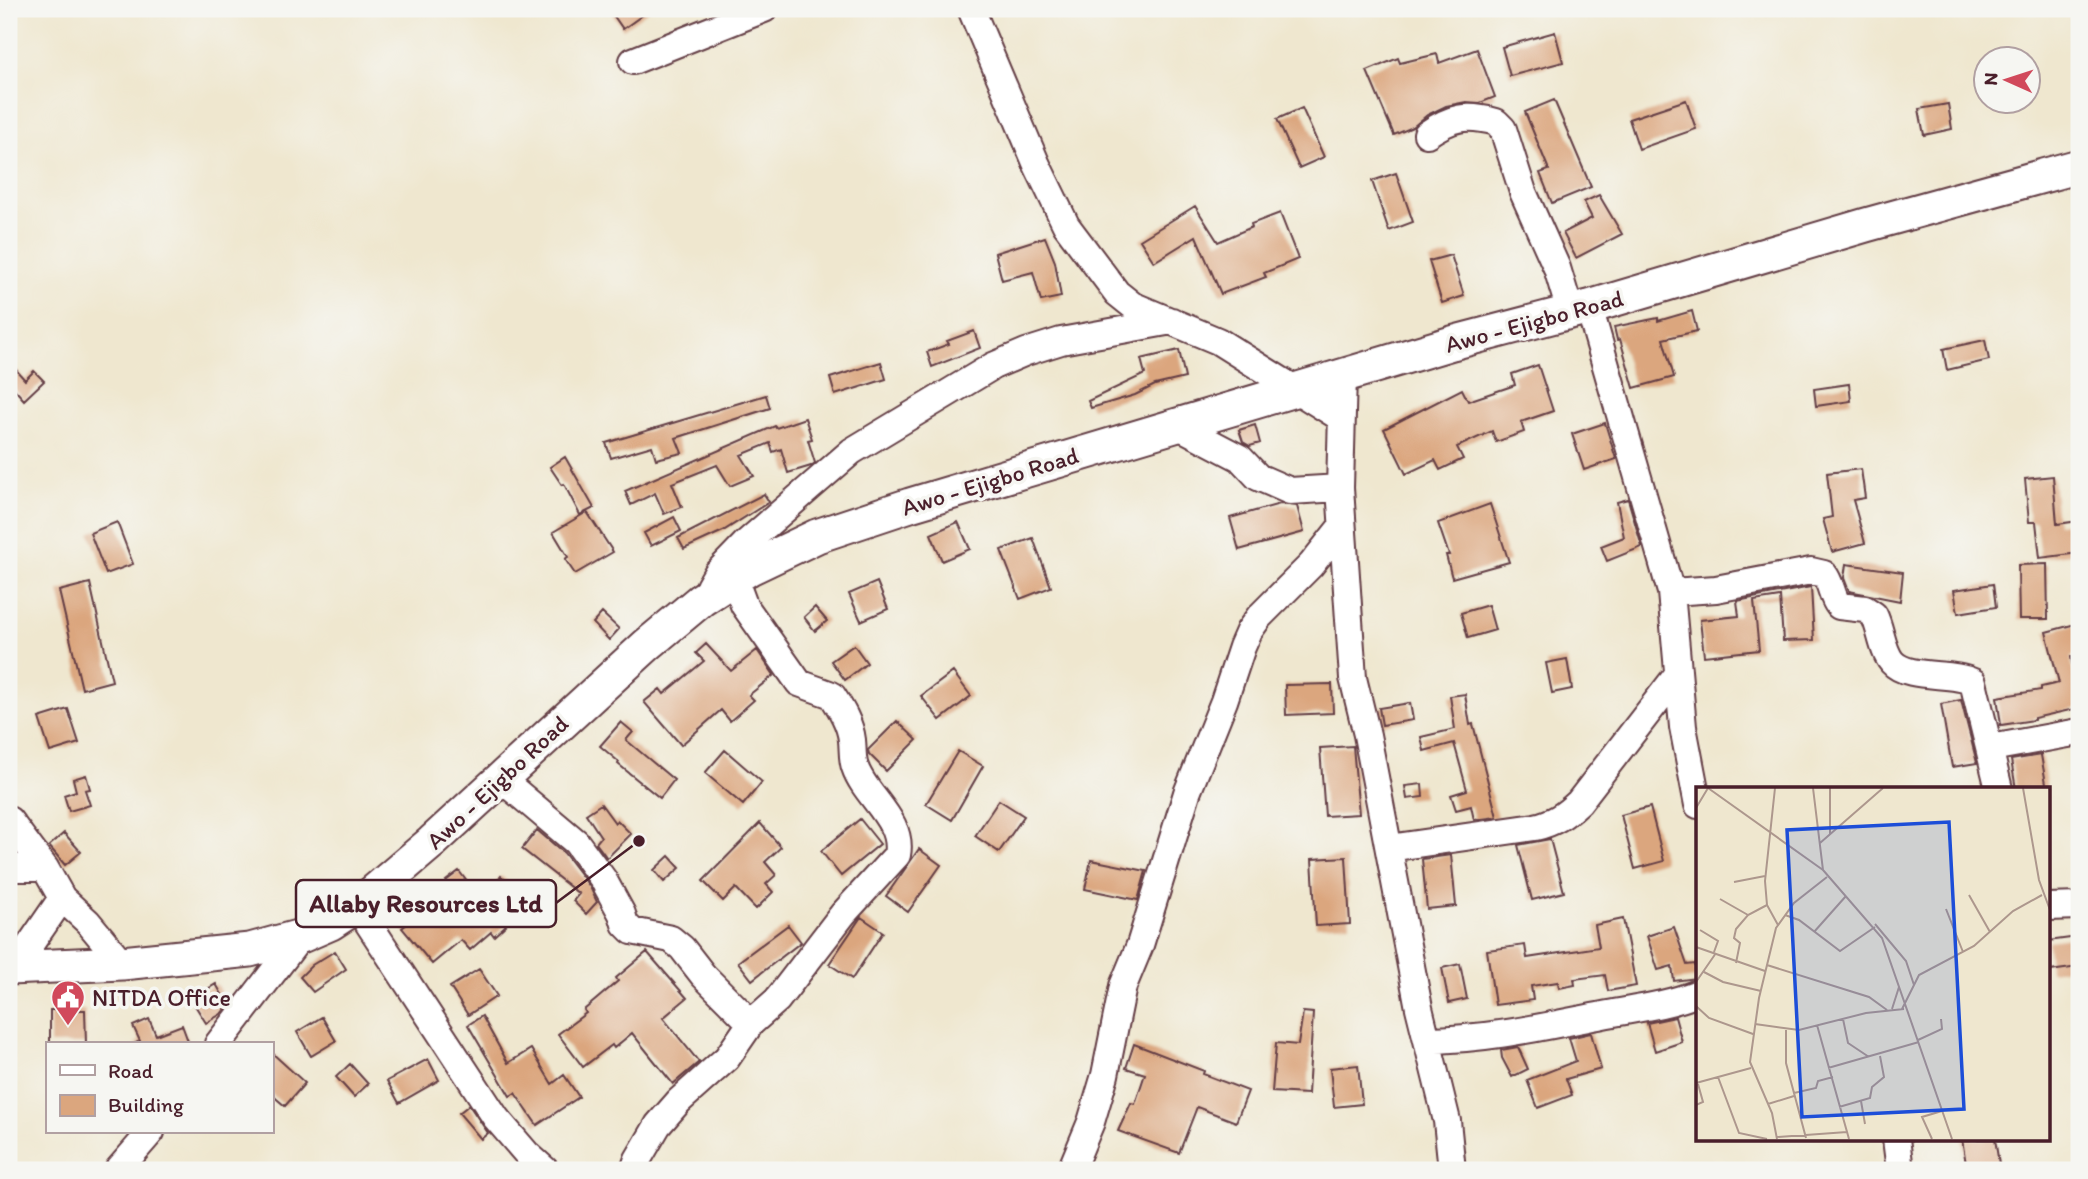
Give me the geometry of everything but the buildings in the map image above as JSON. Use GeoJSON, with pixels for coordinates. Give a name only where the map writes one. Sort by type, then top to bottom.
{"type":"FeatureCollection","features":[{"type":"Feature","properties":{"kind":"main road","name":"Awo - Ejigbo Road"},"geometry":{"type":"LineString","coordinates":[[11,968],[122,963],[250,950],[301,936],[331,923],[357,906],[432,842],[647,645],[701,600],[750,568],[817,536],[910,505],[1343,375],[2079,166]]}},
{"type":"Feature","properties":{"kind":"street"},"geometry":{"type":"LineString","coordinates":[[632,61],[764,9]]}},
{"type":"Feature","properties":{"kind":"street"},"geometry":{"type":"LineString","coordinates":[[971,9],[1066,225],[1117,293],[1132,305],[1218,341],[1341,418]]}},
{"type":"Feature","properties":{"kind":"street"},"geometry":{"type":"LineString","coordinates":[[1427,134],[1447,121],[1463,118],[1496,122],[1503,129],[1523,192],[1557,268],[1580,309],[1671,592],[1682,727],[1696,795]]}},
{"type":"Feature","properties":{"kind":"street"},"geometry":{"type":"LineString","coordinates":[[701,600],[717,573],[746,543],[829,470],[852,451],[938,397],[993,366],[1026,352],[1061,341],[1172,321]]}},
{"type":"Feature","properties":{"kind":"street"},"geometry":{"type":"LineString","coordinates":[[1343,375],[1340,488],[1353,678],[1367,734],[1427,1040],[1447,1121],[1452,1170]]}},
{"type":"Feature","properties":{"kind":"street"},"geometry":{"type":"LineString","coordinates":[[1177,425],[1240,458],[1258,477],[1290,492],[1340,488]]}},
{"type":"Feature","properties":{"kind":"street"},"geometry":{"type":"LineString","coordinates":[[1070,1170],[1091,1122],[1105,1075],[1123,986],[1140,945],[1187,793],[1224,701],[1242,647],[1259,617],[1311,565],[1342,526]]}},
{"type":"Feature","properties":{"kind":"street"},"geometry":{"type":"LineString","coordinates":[[1671,592],[1716,589],[1811,571],[1824,574],[1831,583],[1833,599],[1839,606],[1865,609],[1874,615],[1885,650],[1893,663],[1903,670],[1965,677],[1973,682],[1999,787]]}},
{"type":"Feature","properties":{"kind":"street"},"geometry":{"type":"LineString","coordinates":[[634,1170],[658,1125],[679,1101],[727,1058],[751,1023],[786,989],[844,914],[897,855],[899,846],[895,829],[854,766],[852,737],[846,718],[832,695],[799,683],[744,605],[734,578]]}},
{"type":"Feature","properties":{"kind":"street"},"geometry":{"type":"LineString","coordinates":[[1389,848],[1535,827],[1550,824],[1564,816],[1579,802],[1678,674]]}},
{"type":"Feature","properties":{"kind":"street"},"geometry":{"type":"LineString","coordinates":[[1991,748],[2079,732]]}},
{"type":"Feature","properties":{"kind":"street"},"geometry":{"type":"LineString","coordinates":[[500,778],[576,842],[603,879],[625,924],[632,931],[671,939],[751,1023]]}},
{"type":"Feature","properties":{"kind":"street"},"geometry":{"type":"LineString","coordinates":[[9,820],[45,868],[62,898],[88,922],[122,963]]}},
{"type":"Feature","properties":{"kind":"street"},"geometry":{"type":"LineString","coordinates":[[9,868],[45,868]]}},
{"type":"Feature","properties":{"kind":"street"},"geometry":{"type":"LineString","coordinates":[[11,968],[62,898]]}},
{"type":"Feature","properties":{"kind":"street"},"geometry":{"type":"LineString","coordinates":[[357,906],[496,1118],[527,1154],[545,1170]]}},
{"type":"Feature","properties":{"kind":"street"},"geometry":{"type":"LineString","coordinates":[[2050,907],[2079,906]]}},
{"type":"Feature","properties":{"kind":"street"},"geometry":{"type":"LineString","coordinates":[[220,1042],[301,936]]}},
{"type":"Feature","properties":{"kind":"street"},"geometry":{"type":"LineString","coordinates":[[1427,1040],[1469,1038],[1572,1021],[1670,1002],[1696,994]]}},
{"type":"Feature","properties":{"kind":"street"},"geometry":{"type":"LineString","coordinates":[[118,1170],[149,1134]]}},
{"type":"Feature","properties":{"kind":"street"},"geometry":{"type":"LineString","coordinates":[[1896,1140],[1900,1170]]}},
{"type":"Feature","properties":{"kind":"place","name":"Allaby Resources Ltd"},"geometry":{"type":"Point","coordinates":[639,841]}},
{"type":"Feature","properties":{"kind":"place","name":"NITDA Office"},"geometry":{"type":"Point","coordinates":[68,1027]}}]}
